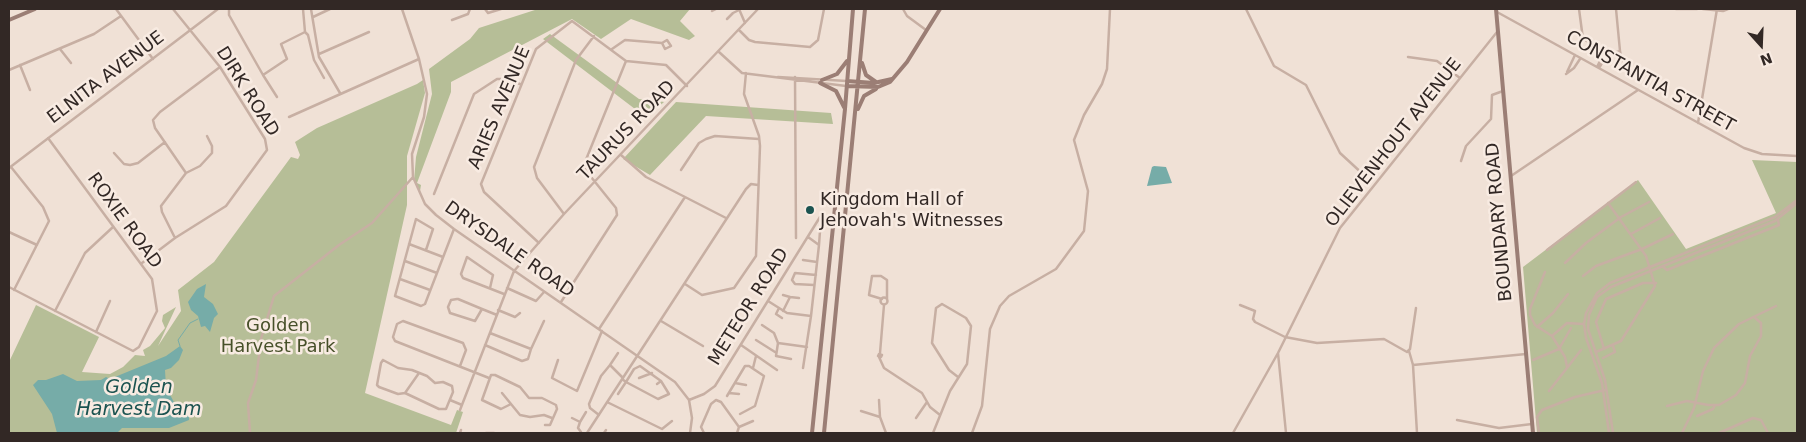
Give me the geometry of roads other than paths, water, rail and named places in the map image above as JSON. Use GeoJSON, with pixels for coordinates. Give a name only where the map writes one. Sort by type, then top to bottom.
{"type":"FeatureCollection","features":[{"type":"Feature","properties":{"kind":"main road"},"geometry":{"type":"LineString","coordinates":[[9,20],[35,9]]}},
{"type":"Feature","properties":{"kind":"main road"},"geometry":{"type":"LineString","coordinates":[[812,433],[845,109],[853,9]]}},
{"type":"Feature","properties":{"kind":"main road"},"geometry":{"type":"LineString","coordinates":[[824,433],[865,9]]}},
{"type":"Feature","properties":{"kind":"main road"},"geometry":{"type":"LineString","coordinates":[[847,84],[887,84],[894,78],[940,9]]}},
{"type":"Feature","properties":{"kind":"main road","name":"BOUNDARY ROAD"},"geometry":{"type":"LineString","coordinates":[[1496,10],[1533,433]]}},
{"type":"Feature","properties":{"kind":"main road"},"geometry":{"type":"LineString","coordinates":[[845,109],[836,91],[821,81],[839,72],[848,58]]}},
{"type":"Feature","properties":{"kind":"main road"},"geometry":{"type":"LineString","coordinates":[[861,58],[866,75],[878,85]]}},
{"type":"Feature","properties":{"kind":"main road"},"geometry":{"type":"LineString","coordinates":[[856,114],[864,96],[878,85]]}},
{"type":"Feature","properties":{"kind":"street"},"geometry":{"type":"LineString","coordinates":[[116,9],[153,58]]}},
{"type":"Feature","properties":{"kind":"street","name":"DIRK ROAD"},"geometry":{"type":"LineString","coordinates":[[142,263],[175,238],[226,206],[267,150],[265,139],[220,67],[173,9]]}},
{"type":"Feature","properties":{"kind":"street","name":"ELNITA AVENUE"},"geometry":{"type":"LineString","coordinates":[[10,168],[218,9]]}},
{"type":"Feature","properties":{"kind":"street"},"geometry":{"type":"LineString","coordinates":[[229,9],[229,15],[277,97]]}},
{"type":"Feature","properties":{"kind":"street"},"geometry":{"type":"LineString","coordinates":[[303,9],[305,32],[309,37],[314,60],[324,78]]}},
{"type":"Feature","properties":{"kind":"street"},"geometry":{"type":"LineString","coordinates":[[311,9],[319,54],[340,94]]}},
{"type":"Feature","properties":{"kind":"street"},"geometry":{"type":"LineString","coordinates":[[313,17],[330,9]]}},
{"type":"Feature","properties":{"kind":"street","name":"DRYSDALE ROAD"},"geometry":{"type":"LineString","coordinates":[[402,9],[419,59],[427,94],[424,117],[412,154],[413,177],[425,204],[454,229],[675,382],[689,400]]}},
{"type":"Feature","properties":{"kind":"street"},"geometry":{"type":"LineString","coordinates":[[452,20],[468,14],[470,9]]}},
{"type":"Feature","properties":{"kind":"street"},"geometry":{"type":"LineString","coordinates":[[485,9],[488,13],[501,9]]}},
{"type":"Feature","properties":{"kind":"street"},"geometry":{"type":"LineString","coordinates":[[712,11],[716,9]]}},
{"type":"Feature","properties":{"kind":"street"},"geometry":{"type":"LineString","coordinates":[[727,19],[739,9],[745,24]]}},
{"type":"Feature","properties":{"kind":"street","name":"TAURUS ROAD"},"geometry":{"type":"LineString","coordinates":[[460,410],[514,271],[564,214],[758,9]]}},
{"type":"Feature","properties":{"kind":"street"},"geometry":{"type":"LineString","coordinates":[[739,30],[749,40],[755,42],[810,47],[818,40],[824,9]]}},
{"type":"Feature","properties":{"kind":"street"},"geometry":{"type":"LineString","coordinates":[[903,9],[907,16],[926,30]]}},
{"type":"Feature","properties":{"kind":"street"},"geometry":{"type":"LineString","coordinates":[[972,433],[982,406],[990,329],[1000,306],[1005,298],[1056,269],[1084,232],[1088,191],[1074,140],[1084,115],[1102,84],[1107,69],[1110,9]]}},
{"type":"Feature","properties":{"kind":"street"},"geometry":{"type":"LineString","coordinates":[[1246,9],[1275,68],[1306,85],[1340,154],[1365,176]]}},
{"type":"Feature","properties":{"kind":"street"},"geometry":{"type":"LineString","coordinates":[[1579,9],[1584,39],[1606,53],[1620,51]]}},
{"type":"Feature","properties":{"kind":"street"},"geometry":{"type":"LineString","coordinates":[[1616,9],[1622,61]]}},
{"type":"Feature","properties":{"kind":"street"},"geometry":{"type":"LineString","coordinates":[[1676,9],[1697,9]]}},
{"type":"Feature","properties":{"kind":"street"},"geometry":{"type":"LineString","coordinates":[[1703,9],[1723,11],[1728,9]]}},
{"type":"Feature","properties":{"kind":"street"},"geometry":{"type":"LineString","coordinates":[[1698,122],[1717,9]]}},
{"type":"Feature","properties":{"kind":"street","name":"CONSTANTIA STREET"},"geometry":{"type":"LineString","coordinates":[[1496,10],[1750,151],[1797,156]]}},
{"type":"Feature","properties":{"kind":"street"},"geometry":{"type":"LineString","coordinates":[[9,70],[94,34],[121,16]]}},
{"type":"Feature","properties":{"kind":"street","name":"ARIES AVENUE"},"geometry":{"type":"LineString","coordinates":[[539,243],[484,192],[481,187],[520,84],[536,49],[569,21],[576,22],[626,61]]}},
{"type":"Feature","properties":{"kind":"street"},"geometry":{"type":"LineString","coordinates":[[304,24],[313,22]]}},
{"type":"Feature","properties":{"kind":"street","name":"OLIEVENHOUT AVENUE"},"geometry":{"type":"LineString","coordinates":[[1233,433],[1278,353],[1344,222],[1498,31]]}},
{"type":"Feature","properties":{"kind":"street"},"geometry":{"type":"LineString","coordinates":[[263,75],[286,60],[281,44],[305,32]]}},
{"type":"Feature","properties":{"kind":"street"},"geometry":{"type":"LineString","coordinates":[[319,54],[369,32]]}},
{"type":"Feature","properties":{"kind":"street"},"geometry":{"type":"LineString","coordinates":[[564,214],[537,178],[534,167],[576,60],[594,36]]}},
{"type":"Feature","properties":{"kind":"street"},"geometry":{"type":"LineString","coordinates":[[612,49],[623,40],[662,43]]}},
{"type":"Feature","properties":{"kind":"street"},"geometry":{"type":"LineString","coordinates":[[60,49],[71,63]]}},
{"type":"Feature","properties":{"kind":"street"},"geometry":{"type":"LineString","coordinates":[[719,52],[734,67],[746,73],[847,84]]}},
{"type":"Feature","properties":{"kind":"street"},"geometry":{"type":"LineString","coordinates":[[1598,67],[1606,53]]}},
{"type":"Feature","properties":{"kind":"street"},"geometry":{"type":"LineString","coordinates":[[1575,55],[1566,74],[1580,58]]}},
{"type":"Feature","properties":{"kind":"street"},"geometry":{"type":"LineString","coordinates":[[1408,57],[1436,61],[1460,78]]}},
{"type":"Feature","properties":{"kind":"street"},"geometry":{"type":"LineString","coordinates":[[289,117],[419,59]]}},
{"type":"Feature","properties":{"kind":"street"},"geometry":{"type":"LineString","coordinates":[[1573,59],[1578,62]]}},
{"type":"Feature","properties":{"kind":"street"},"geometry":{"type":"LineString","coordinates":[[561,303],[617,215],[616,208],[584,168],[583,164],[626,61],[666,65],[687,86]]}},
{"type":"Feature","properties":{"kind":"street"},"geometry":{"type":"LineString","coordinates":[[20,65],[30,90]]}},
{"type":"Feature","properties":{"kind":"street"},"geometry":{"type":"LineString","coordinates":[[186,173],[154,124],[156,115],[220,67]]}},
{"type":"Feature","properties":{"kind":"street"},"geometry":{"type":"LineString","coordinates":[[685,284],[702,295],[732,290],[738,285],[756,256],[759,139],[744,94],[746,73]]}},
{"type":"Feature","properties":{"kind":"street"},"geometry":{"type":"LineString","coordinates":[[434,194],[474,94],[497,79],[520,84]]}},
{"type":"Feature","properties":{"kind":"street"},"geometry":{"type":"LineString","coordinates":[[795,79],[796,238]]}},
{"type":"Feature","properties":{"kind":"street"},"geometry":{"type":"LineString","coordinates":[[1461,161],[1466,146],[1491,119],[1492,95],[1503,90]]}},
{"type":"Feature","properties":{"kind":"street"},"geometry":{"type":"LineString","coordinates":[[1510,177],[1638,90]]}},
{"type":"Feature","properties":{"kind":"street"},"geometry":{"type":"LineString","coordinates":[[175,238],[161,206],[186,173],[202,164],[212,152],[212,146],[207,136]]}},
{"type":"Feature","properties":{"kind":"street"},"geometry":{"type":"LineString","coordinates":[[681,170],[699,143],[706,139],[715,136],[759,139]]}},
{"type":"Feature","properties":{"kind":"street","name":"ROXIE ROAD"},"geometry":{"type":"LineString","coordinates":[[48,138],[142,263],[154,283],[158,306],[144,338],[135,351],[96,332]]}},
{"type":"Feature","properties":{"kind":"street"},"geometry":{"type":"LineString","coordinates":[[114,152],[124,164],[130,165],[138,163],[165,142]]}},
{"type":"Feature","properties":{"kind":"street"},"geometry":{"type":"LineString","coordinates":[[621,155],[646,177],[727,218]]}},
{"type":"Feature","properties":{"kind":"street"},"geometry":{"type":"LineString","coordinates":[[10,168],[48,217],[48,224],[14,290]]}},
{"type":"Feature","properties":{"kind":"street"},"geometry":{"type":"LineString","coordinates":[[250,433],[248,403],[256,380],[261,339],[274,296],[372,223],[413,177]]}},
{"type":"Feature","properties":{"kind":"street"},"geometry":{"type":"LineString","coordinates":[[1547,250],[1636,182]]}},
{"type":"Feature","properties":{"kind":"street"},"geometry":{"type":"LineString","coordinates":[[586,412],[578,428],[583,433],[599,415],[748,186],[758,185]]}},
{"type":"Feature","properties":{"kind":"street"},"geometry":{"type":"LineString","coordinates":[[558,360],[552,378],[577,391],[600,330],[685,197]]}},
{"type":"Feature","properties":{"kind":"street"},"geometry":{"type":"LineString","coordinates":[[1611,433],[1605,390],[1586,324],[1591,309],[1603,291],[1652,268],[1777,216],[1797,200]]}},
{"type":"Feature","properties":{"kind":"street"},"geometry":{"type":"LineString","coordinates":[[1565,263],[1619,219],[1649,202]]}},
{"type":"Feature","properties":{"kind":"street"},"geometry":{"type":"LineString","coordinates":[[1594,353],[1613,346],[1624,338],[1653,294],[1656,283],[1652,268],[1642,249],[1608,203]]}},
{"type":"Feature","properties":{"kind":"street"},"geometry":{"type":"LineString","coordinates":[[1652,268],[1662,266],[1778,220],[1797,204]]}},
{"type":"Feature","properties":{"kind":"street","name":"METEOR ROAD"},"geometry":{"type":"LineString","coordinates":[[689,400],[712,388],[741,345],[820,217]]}},
{"type":"Feature","properties":{"kind":"street"},"geometry":{"type":"LineString","coordinates":[[1630,234],[1660,218]]}},
{"type":"Feature","properties":{"kind":"street"},"geometry":{"type":"LineString","coordinates":[[426,250],[433,230],[418,220],[414,221],[396,296],[421,306],[424,305],[454,229]]}},
{"type":"Feature","properties":{"kind":"street"},"geometry":{"type":"LineString","coordinates":[[1662,266],[1667,270],[1779,225],[1778,220]]}},
{"type":"Feature","properties":{"kind":"street"},"geometry":{"type":"LineString","coordinates":[[55,311],[84,253],[114,227]]}},
{"type":"Feature","properties":{"kind":"street"},"geometry":{"type":"LineString","coordinates":[[9,232],[37,245]]}},
{"type":"Feature","properties":{"kind":"street"},"geometry":{"type":"LineString","coordinates":[[803,368],[820,232]]}},
{"type":"Feature","properties":{"kind":"street"},"geometry":{"type":"LineString","coordinates":[[1583,276],[1602,263],[1642,249],[1673,234]]}},
{"type":"Feature","properties":{"kind":"street"},"geometry":{"type":"LineString","coordinates":[[808,237],[819,245]]}},
{"type":"Feature","properties":{"kind":"street"},"geometry":{"type":"LineString","coordinates":[[409,244],[443,256]]}},
{"type":"Feature","properties":{"kind":"street"},"geometry":{"type":"LineString","coordinates":[[490,288],[493,275],[467,256],[461,274],[463,278],[504,294]]}},
{"type":"Feature","properties":{"kind":"street"},"geometry":{"type":"LineString","coordinates":[[802,260],[817,262]]}},
{"type":"Feature","properties":{"kind":"street"},"geometry":{"type":"LineString","coordinates":[[405,261],[437,273]]}},
{"type":"Feature","properties":{"kind":"street"},"geometry":{"type":"LineString","coordinates":[[1545,272],[1530,309],[1531,318],[1537,327],[1552,336],[1565,357],[1567,367]]}},
{"type":"Feature","properties":{"kind":"street"},"geometry":{"type":"LineString","coordinates":[[814,286],[797,285],[792,280],[795,273],[816,275]]}},
{"type":"Feature","properties":{"kind":"street"},"geometry":{"type":"LineString","coordinates":[[884,305],[887,303],[887,299],[887,280],[881,276],[872,276],[869,295],[887,299]]}},
{"type":"Feature","properties":{"kind":"street"},"geometry":{"type":"LineString","coordinates":[[400,279],[430,290]]}},
{"type":"Feature","properties":{"kind":"street"},"geometry":{"type":"LineString","coordinates":[[1604,349],[1596,322],[1605,300],[1611,295],[1642,283],[1656,283]]}},
{"type":"Feature","properties":{"kind":"street"},"geometry":{"type":"LineString","coordinates":[[9,287],[96,332],[110,301]]}},
{"type":"Feature","properties":{"kind":"street"},"geometry":{"type":"LineString","coordinates":[[507,288],[536,301],[544,292]]}},
{"type":"Feature","properties":{"kind":"street"},"geometry":{"type":"LineString","coordinates":[[1537,327],[1553,313],[1568,294]]}},
{"type":"Feature","properties":{"kind":"street"},"geometry":{"type":"LineString","coordinates":[[783,295],[799,298]]}},
{"type":"Feature","properties":{"kind":"street"},"geometry":{"type":"LineString","coordinates":[[783,311],[790,297]]}},
{"type":"Feature","properties":{"kind":"street"},"geometry":{"type":"LineString","coordinates":[[482,309],[475,320],[450,313],[448,307],[450,301],[455,298],[497,315]]}},
{"type":"Feature","properties":{"kind":"street"},"geometry":{"type":"LineString","coordinates":[[882,299],[884,305],[880,355],[882,366],[922,393],[927,402],[940,415]]}},
{"type":"Feature","properties":{"kind":"street"},"geometry":{"type":"LineString","coordinates":[[768,301],[783,311],[811,316]]}},
{"type":"Feature","properties":{"kind":"street"},"geometry":{"type":"LineString","coordinates":[[933,433],[967,361],[970,324],[966,318],[942,304],[936,308],[932,343],[949,370],[958,377]]}},
{"type":"Feature","properties":{"kind":"street"},"geometry":{"type":"LineString","coordinates":[[1240,305],[1255,311],[1253,319],[1255,322],[1285,337],[1317,343],[1377,338],[1384,339],[1409,351]]}},
{"type":"Feature","properties":{"kind":"street"},"geometry":{"type":"LineString","coordinates":[[1682,433],[1696,402],[1702,371],[1714,348],[1736,326],[1776,306]]}},
{"type":"Feature","properties":{"kind":"street"},"geometry":{"type":"LineString","coordinates":[[776,314],[779,308]]}},
{"type":"Feature","properties":{"kind":"street"},"geometry":{"type":"LineString","coordinates":[[1416,308],[1409,351],[1412,365],[1417,433]]}},
{"type":"Feature","properties":{"kind":"street"},"geometry":{"type":"LineString","coordinates":[[498,310],[515,317],[520,313]]}},
{"type":"Feature","properties":{"kind":"street"},"geometry":{"type":"LineString","coordinates":[[772,312],[782,318]]}},
{"type":"Feature","properties":{"kind":"street"},"geometry":{"type":"LineString","coordinates":[[1667,406],[1683,401],[1715,405],[1730,400],[1743,387],[1750,356],[1762,332],[1760,321],[1754,317]]}},
{"type":"Feature","properties":{"kind":"street"},"geometry":{"type":"LineString","coordinates":[[460,366],[466,350],[463,343],[403,321],[398,323],[393,337],[395,341],[489,378]]}},
{"type":"Feature","properties":{"kind":"street"},"geometry":{"type":"LineString","coordinates":[[485,345],[522,361],[528,359],[544,321]]}},
{"type":"Feature","properties":{"kind":"street"},"geometry":{"type":"LineString","coordinates":[[661,321],[702,346]]}},
{"type":"Feature","properties":{"kind":"street"},"geometry":{"type":"LineString","coordinates":[[1552,336],[1567,323],[1586,324]]}},
{"type":"Feature","properties":{"kind":"street"},"geometry":{"type":"LineString","coordinates":[[762,325],[774,333],[778,343],[775,352]]}},
{"type":"Feature","properties":{"kind":"street"},"geometry":{"type":"LineString","coordinates":[[1533,360],[1559,349],[1571,328]]}},
{"type":"Feature","properties":{"kind":"street"},"geometry":{"type":"LineString","coordinates":[[490,332],[531,349]]}},
{"type":"Feature","properties":{"kind":"street"},"geometry":{"type":"LineString","coordinates":[[756,340],[775,352],[778,357],[791,359]]}},
{"type":"Feature","properties":{"kind":"street"},"geometry":{"type":"LineString","coordinates":[[778,343],[806,346]]}},
{"type":"Feature","properties":{"kind":"street"},"geometry":{"type":"LineString","coordinates":[[741,345],[777,370]]}},
{"type":"Feature","properties":{"kind":"street"},"geometry":{"type":"LineString","coordinates":[[1603,358],[1615,352],[1613,346]]}},
{"type":"Feature","properties":{"kind":"street"},"geometry":{"type":"LineString","coordinates":[[1549,391],[1581,350]]}},
{"type":"Feature","properties":{"kind":"street"},"geometry":{"type":"LineString","coordinates":[[599,415],[590,408],[589,404],[601,376],[618,353]]}},
{"type":"Feature","properties":{"kind":"street"},"geometry":{"type":"LineString","coordinates":[[1278,353],[1286,433]]}},
{"type":"Feature","properties":{"kind":"street"},"geometry":{"type":"LineString","coordinates":[[1412,365],[1526,354]]}},
{"type":"Feature","properties":{"kind":"street"},"geometry":{"type":"LineString","coordinates":[[753,368],[756,356]]}},
{"type":"Feature","properties":{"kind":"street"},"geometry":{"type":"LineString","coordinates":[[382,360],[387,360],[398,368],[419,373],[434,383],[443,382],[452,386],[450,400],[443,411],[415,400],[405,393],[398,394],[378,386],[382,360]]}},
{"type":"Feature","properties":{"kind":"street"},"geometry":{"type":"LineString","coordinates":[[610,365],[626,382],[658,399]]}},
{"type":"Feature","properties":{"kind":"street"},"geometry":{"type":"LineString","coordinates":[[618,394],[637,366],[643,366],[662,381],[669,393],[654,401]]}},
{"type":"Feature","properties":{"kind":"street"},"geometry":{"type":"LineString","coordinates":[[727,396],[745,366],[753,368],[764,376],[765,380],[755,406],[749,412],[740,414]]}},
{"type":"Feature","properties":{"kind":"street"},"geometry":{"type":"LineString","coordinates":[[405,393],[419,373]]}},
{"type":"Feature","properties":{"kind":"street"},"geometry":{"type":"LineString","coordinates":[[639,378],[652,373]]}},
{"type":"Feature","properties":{"kind":"street"},"geometry":{"type":"LineString","coordinates":[[511,404],[501,409],[482,400],[489,378],[495,375],[520,387],[527,399],[542,398],[556,405],[557,409],[549,426],[545,426]]}},
{"type":"Feature","properties":{"kind":"street"},"geometry":{"type":"LineString","coordinates":[[657,384],[662,381]]}},
{"type":"Feature","properties":{"kind":"street"},"geometry":{"type":"LineString","coordinates":[[735,383],[746,384]]}},
{"type":"Feature","properties":{"kind":"street"},"geometry":{"type":"LineString","coordinates":[[1539,433],[1538,417],[1542,410],[1605,390]]}},
{"type":"Feature","properties":{"kind":"street"},"geometry":{"type":"LineString","coordinates":[[502,393],[520,415],[552,418]]}},
{"type":"Feature","properties":{"kind":"street"},"geometry":{"type":"LineString","coordinates":[[729,393],[739,394]]}},
{"type":"Feature","properties":{"kind":"street"},"geometry":{"type":"LineString","coordinates":[[1697,395],[1700,404]]}},
{"type":"Feature","properties":{"kind":"street"},"geometry":{"type":"LineString","coordinates":[[450,400],[462,405]]}},
{"type":"Feature","properties":{"kind":"street"},"geometry":{"type":"LineString","coordinates":[[689,400],[692,418],[690,433]]}},
{"type":"Feature","properties":{"kind":"street"},"geometry":{"type":"LineString","coordinates":[[704,433],[701,427],[711,404],[716,400],[721,402],[740,427]]}},
{"type":"Feature","properties":{"kind":"street"},"geometry":{"type":"LineString","coordinates":[[879,400],[880,417],[886,433]]}},
{"type":"Feature","properties":{"kind":"street"},"geometry":{"type":"LineString","coordinates":[[607,402],[662,429],[672,421]]}},
{"type":"Feature","properties":{"kind":"street"},"geometry":{"type":"LineString","coordinates":[[916,418],[927,402]]}},
{"type":"Feature","properties":{"kind":"street"},"geometry":{"type":"LineString","coordinates":[[1697,416],[1712,410],[1715,405]]}},
{"type":"Feature","properties":{"kind":"street"},"geometry":{"type":"LineString","coordinates":[[860,412],[880,417]]}},
{"type":"Feature","properties":{"kind":"street"},"geometry":{"type":"LineString","coordinates":[[572,418],[580,422]]}},
{"type":"Feature","properties":{"kind":"street"},"geometry":{"type":"LineString","coordinates":[[1719,433],[1753,418],[1761,420],[1768,433]]}},
{"type":"Feature","properties":{"kind":"street"},"geometry":{"type":"LineString","coordinates":[[737,433],[740,427],[753,420]]}},
{"type":"Feature","properties":{"kind":"street"},"geometry":{"type":"LineString","coordinates":[[1457,420],[1499,428],[1532,424]]}},
{"type":"Feature","properties":{"kind":"street"},"geometry":{"type":"LineString","coordinates":[[486,433],[494,433]]}},
{"type":"Feature","properties":{"kind":"water"},"geometry":{"type":"Polygon","coordinates":[[[1152,167],[1166,167],[1172,183],[1147,186],[1152,167]]]}},
{"type":"Feature","properties":{"kind":"water"},"geometry":{"type":"Polygon","coordinates":[[[206,284],[204,297],[213,304],[218,314],[214,318],[210,332],[205,326],[201,327],[198,316],[191,310],[188,302],[197,289],[206,284]]]}},
{"type":"Feature","properties":{"kind":"water","name":"Golden Harvest Dam"},"geometry":{"type":"Polygon","coordinates":[[[180,346],[183,350],[179,360],[171,368],[165,370],[166,387],[177,408],[189,413],[189,420],[169,428],[122,428],[117,433],[57,433],[52,414],[33,385],[38,380],[46,380],[63,374],[77,381],[101,380],[106,377],[110,379],[166,356],[180,346]]]}},
{"type":"Feature","properties":{"kind":"waterway"},"geometry":{"type":"LineString","coordinates":[[180,346],[178,340],[190,323],[198,319]]}},
{"type":"Feature","properties":{"kind":"place","name":"Kingdom Hall of Jehovah's Witnesses"},"geometry":{"type":"Point","coordinates":[810,210]}},
{"type":"Feature","properties":{"kind":"park label","name":"Golden Harvest Park"},"geometry":{"type":"Point","coordinates":[278,336]}}]}
